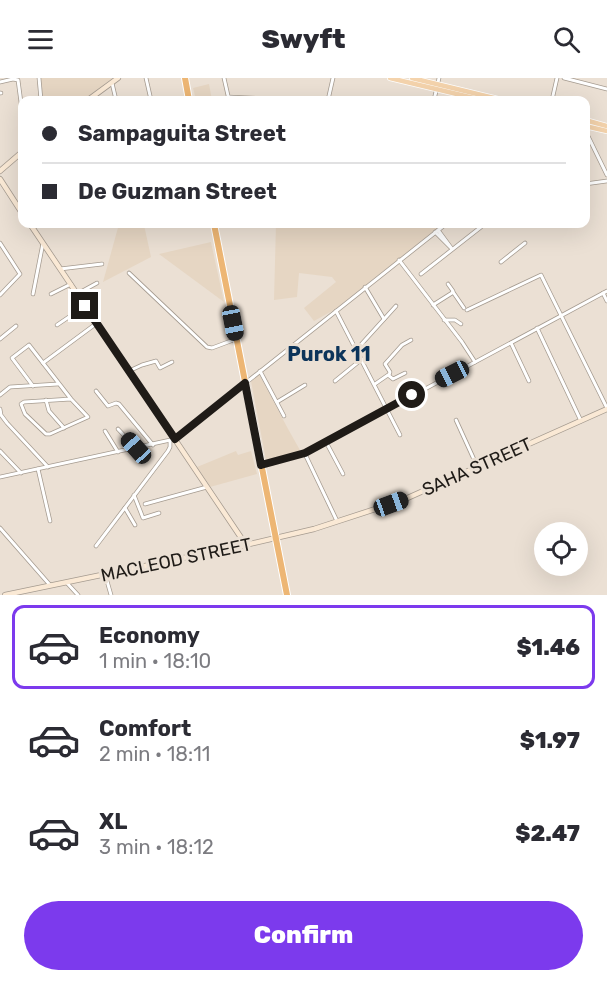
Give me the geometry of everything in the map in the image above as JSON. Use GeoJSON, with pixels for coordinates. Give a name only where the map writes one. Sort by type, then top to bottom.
{"type":"FeatureCollection","features":[{"type":"Feature","properties":{"kind":"highway"},"geometry":{"type":"LineString","coordinates":[[185,78],[188,96]]}},
{"type":"Feature","properties":{"kind":"highway"},"geometry":{"type":"LineString","coordinates":[[215,228],[287,595]]}},
{"type":"Feature","properties":{"kind":"main road"},"geometry":{"type":"LineString","coordinates":[[390,78],[437,87]]}},
{"type":"Feature","properties":{"kind":"main road"},"geometry":{"type":"LineString","coordinates":[[411,78],[467,96]]}},
{"type":"Feature","properties":{"kind":"main road"},"geometry":{"type":"LineString","coordinates":[[590,121],[607,126]]}},
{"type":"Feature","properties":{"kind":"main road"},"geometry":{"type":"LineString","coordinates":[[590,129],[607,131]]}},
{"type":"Feature","properties":{"kind":"street"},"geometry":{"type":"LineString","coordinates":[[39,78],[41,96]]}},
{"type":"Feature","properties":{"kind":"street"},"geometry":{"type":"LineString","coordinates":[[93,96],[118,78]]}},
{"type":"Feature","properties":{"kind":"street"},"geometry":{"type":"LineString","coordinates":[[146,78],[150,96]]}},
{"type":"Feature","properties":{"kind":"street"},"geometry":{"type":"LineString","coordinates":[[224,78],[227,96]]}},
{"type":"Feature","properties":{"kind":"street"},"geometry":{"type":"LineString","coordinates":[[329,96],[333,78]]}},
{"type":"Feature","properties":{"kind":"street"},"geometry":{"type":"LineString","coordinates":[[435,96],[439,78]]}},
{"type":"Feature","properties":{"kind":"street"},"geometry":{"type":"LineString","coordinates":[[553,96],[557,78]]}},
{"type":"Feature","properties":{"kind":"street"},"geometry":{"type":"LineString","coordinates":[[564,78],[607,89]]}},
{"type":"Feature","properties":{"kind":"street"},"geometry":{"type":"LineString","coordinates":[[0,82],[18,80],[20,96]]}},
{"type":"Feature","properties":{"kind":"street"},"geometry":{"type":"LineString","coordinates":[[112,82],[115,96]]}},
{"type":"Feature","properties":{"kind":"street"},"geometry":{"type":"LineString","coordinates":[[590,139],[607,175]]}},
{"type":"Feature","properties":{"kind":"street"},"geometry":{"type":"LineString","coordinates":[[0,171],[18,155]]}},
{"type":"Feature","properties":{"kind":"street"},"geometry":{"type":"LineString","coordinates":[[0,179],[18,204]]}},
{"type":"Feature","properties":{"kind":"street"},"geometry":{"type":"LineString","coordinates":[[590,183],[607,181]]}},
{"type":"Feature","properties":{"kind":"street"},"geometry":{"type":"LineString","coordinates":[[33,228],[129,371],[172,440],[246,545]]}},
{"type":"Feature","properties":{"kind":"street"},"geometry":{"type":"LineString","coordinates":[[0,477],[172,440],[441,228]]}},
{"type":"Feature","properties":{"kind":"street"},"geometry":{"type":"LineString","coordinates":[[421,274],[478,228]]}},
{"type":"Feature","properties":{"kind":"street"},"geometry":{"type":"LineString","coordinates":[[437,231],[452,249]]}},
{"type":"Feature","properties":{"kind":"street"},"geometry":{"type":"LineString","coordinates":[[0,243],[20,276],[0,295]]}},
{"type":"Feature","properties":{"kind":"street"},"geometry":{"type":"LineString","coordinates":[[33,294],[43,243]]}},
{"type":"Feature","properties":{"kind":"street"},"geometry":{"type":"LineString","coordinates":[[501,262],[525,243]]}},
{"type":"Feature","properties":{"kind":"street"},"geometry":{"type":"LineString","coordinates":[[399,260],[475,362]]}},
{"type":"Feature","properties":{"kind":"street"},"geometry":{"type":"LineString","coordinates":[[60,269],[102,264]]}},
{"type":"Feature","properties":{"kind":"street"},"geometry":{"type":"LineString","coordinates":[[129,273],[207,347],[212,348],[236,339]]}},
{"type":"Feature","properties":{"kind":"street"},"geometry":{"type":"LineString","coordinates":[[448,284],[465,309],[541,275],[607,408]]}},
{"type":"Feature","properties":{"kind":"street"},"geometry":{"type":"LineString","coordinates":[[77,294],[96,283]]}},
{"type":"Feature","properties":{"kind":"street"},"geometry":{"type":"LineString","coordinates":[[51,294],[71,284]]}},
{"type":"Feature","properties":{"kind":"street"},"geometry":{"type":"LineString","coordinates":[[365,287],[384,320]]}},
{"type":"Feature","properties":{"kind":"street"},"geometry":{"type":"LineString","coordinates":[[433,305],[453,292]]}},
{"type":"Feature","properties":{"kind":"street"},"geometry":{"type":"LineString","coordinates":[[261,465],[305,453],[605,292],[607,301]]}},
{"type":"Feature","properties":{"kind":"street"},"geometry":{"type":"LineString","coordinates":[[57,325],[85,306]]}},
{"type":"Feature","properties":{"kind":"street"},"geometry":{"type":"LineString","coordinates":[[357,349],[396,306]]}},
{"type":"Feature","properties":{"kind":"street"},"geometry":{"type":"LineString","coordinates":[[336,311],[400,435]]}},
{"type":"Feature","properties":{"kind":"street"},"geometry":{"type":"LineString","coordinates":[[444,320],[454,320],[461,324]]}},
{"type":"Feature","properties":{"kind":"street"},"geometry":{"type":"LineString","coordinates":[[43,363],[97,323]]}},
{"type":"Feature","properties":{"kind":"street"},"geometry":{"type":"LineString","coordinates":[[0,339],[16,326]]}},
{"type":"Feature","properties":{"kind":"street"},"geometry":{"type":"LineString","coordinates":[[537,328],[581,421]]}},
{"type":"Feature","properties":{"kind":"street"},"geometry":{"type":"LineString","coordinates":[[405,373],[393,379],[385,363],[411,339]]}},
{"type":"Feature","properties":{"kind":"street"},"geometry":{"type":"LineString","coordinates":[[511,343],[529,381]]}},
{"type":"Feature","properties":{"kind":"street"},"geometry":{"type":"LineString","coordinates":[[33,386],[12,358],[29,345],[88,417],[47,434],[25,414],[20,406],[24,402],[71,399]]}},
{"type":"Feature","properties":{"kind":"street"},"geometry":{"type":"LineString","coordinates":[[335,381],[362,359]]}},
{"type":"Feature","properties":{"kind":"street"},"geometry":{"type":"LineString","coordinates":[[129,371],[156,361],[160,368],[172,362]]}},
{"type":"Feature","properties":{"kind":"street"},"geometry":{"type":"LineString","coordinates":[[260,371],[284,416]]}},
{"type":"Feature","properties":{"kind":"street"},"geometry":{"type":"LineString","coordinates":[[375,384],[390,375]]}},
{"type":"Feature","properties":{"kind":"street"},"geometry":{"type":"LineString","coordinates":[[0,395],[10,387],[59,384]]}},
{"type":"Feature","properties":{"kind":"street"},"geometry":{"type":"LineString","coordinates":[[277,402],[305,385]]}},
{"type":"Feature","properties":{"kind":"street"},"geometry":{"type":"LineString","coordinates":[[404,386],[411,396]]}},
{"type":"Feature","properties":{"kind":"street"},"geometry":{"type":"LineString","coordinates":[[96,392],[108,406],[119,404],[153,445]]}},
{"type":"Feature","properties":{"kind":"street"},"geometry":{"type":"LineString","coordinates":[[46,400],[49,411],[64,428]]}},
{"type":"Feature","properties":{"kind":"street","name":"SAHA STREET"},"geometry":{"type":"LineString","coordinates":[[276,539],[402,500],[607,408]]}},
{"type":"Feature","properties":{"kind":"street"},"geometry":{"type":"LineString","coordinates":[[0,409],[0,415],[48,467]]}},
{"type":"Feature","properties":{"kind":"street"},"geometry":{"type":"LineString","coordinates":[[456,420],[477,466]]}},
{"type":"Feature","properties":{"kind":"street"},"geometry":{"type":"LineString","coordinates":[[118,429],[136,448]]}},
{"type":"Feature","properties":{"kind":"street"},"geometry":{"type":"LineString","coordinates":[[105,431],[118,452]]}},
{"type":"Feature","properties":{"kind":"street"},"geometry":{"type":"LineString","coordinates":[[96,546],[170,449],[172,440]]}},
{"type":"Feature","properties":{"kind":"street"},"geometry":{"type":"LineString","coordinates":[[326,442],[343,474]]}},
{"type":"Feature","properties":{"kind":"street"},"geometry":{"type":"LineString","coordinates":[[0,450],[21,472]]}},
{"type":"Feature","properties":{"kind":"street"},"geometry":{"type":"LineString","coordinates":[[305,453],[337,521]]}},
{"type":"Feature","properties":{"kind":"street"},"geometry":{"type":"LineString","coordinates":[[38,469],[50,521]]}},
{"type":"Feature","properties":{"kind":"street"},"geometry":{"type":"LineString","coordinates":[[145,504],[207,487]]}},
{"type":"Feature","properties":{"kind":"street"},"geometry":{"type":"LineString","coordinates":[[134,495],[143,518],[159,513]]}},
{"type":"Feature","properties":{"kind":"street"},"geometry":{"type":"LineString","coordinates":[[125,508],[135,525]]}},
{"type":"Feature","properties":{"kind":"street"},"geometry":{"type":"LineString","coordinates":[[0,528],[50,586]]}},
{"type":"Feature","properties":{"kind":"street","name":"MACLEOD STREET"},"geometry":{"type":"LineString","coordinates":[[5,595],[276,539]]}},
{"type":"Feature","properties":{"kind":"street"},"geometry":{"type":"LineString","coordinates":[[105,574],[111,595]]}},
{"type":"Feature","properties":{"kind":"street"},"geometry":{"type":"LineString","coordinates":[[67,583],[78,595]]}},
{"type":"Feature","properties":{"kind":"shaded area"},"geometry":{"type":"Polygon","coordinates":[[[41,78],[113,78],[89,96],[43,96],[41,78]]]}},
{"type":"Feature","properties":{"kind":"shaded area"},"geometry":{"type":"Polygon","coordinates":[[[209,84],[211,96],[195,96],[193,88],[209,84]]]}},
{"type":"Feature","properties":{"kind":"shaded area"},"geometry":{"type":"Polygon","coordinates":[[[118,228],[145,228],[151,257],[103,282],[118,228]]]}},
{"type":"Feature","properties":{"kind":"shaded area"},"geometry":{"type":"Polygon","coordinates":[[[276,228],[438,228],[334,310],[314,321],[304,308],[336,282],[332,277],[299,273],[297,297],[274,300],[276,228]]]}},
{"type":"Feature","properties":{"kind":"shaded area"},"geometry":{"type":"Polygon","coordinates":[[[211,242],[224,302],[159,254],[211,242]]]}},
{"type":"Feature","properties":{"kind":"shaded area"},"geometry":{"type":"Polygon","coordinates":[[[259,374],[301,452],[266,460],[251,381],[259,374]]]}},
{"type":"Feature","properties":{"kind":"shaded area"},"geometry":{"type":"Polygon","coordinates":[[[236,451],[238,455],[251,451],[257,474],[210,487],[197,467],[236,451]]]}},
{"type":"Feature","properties":{"kind":"district","name":"Purok 11"},"geometry":{"type":"Point","coordinates":[329,354]}},
{"type":"Feature","properties":{"kind":"route"},"geometry":{"type":"LineString","coordinates":[[85,306],[175,439],[245,383],[261,465],[305,453],[412,395]]}}]}
